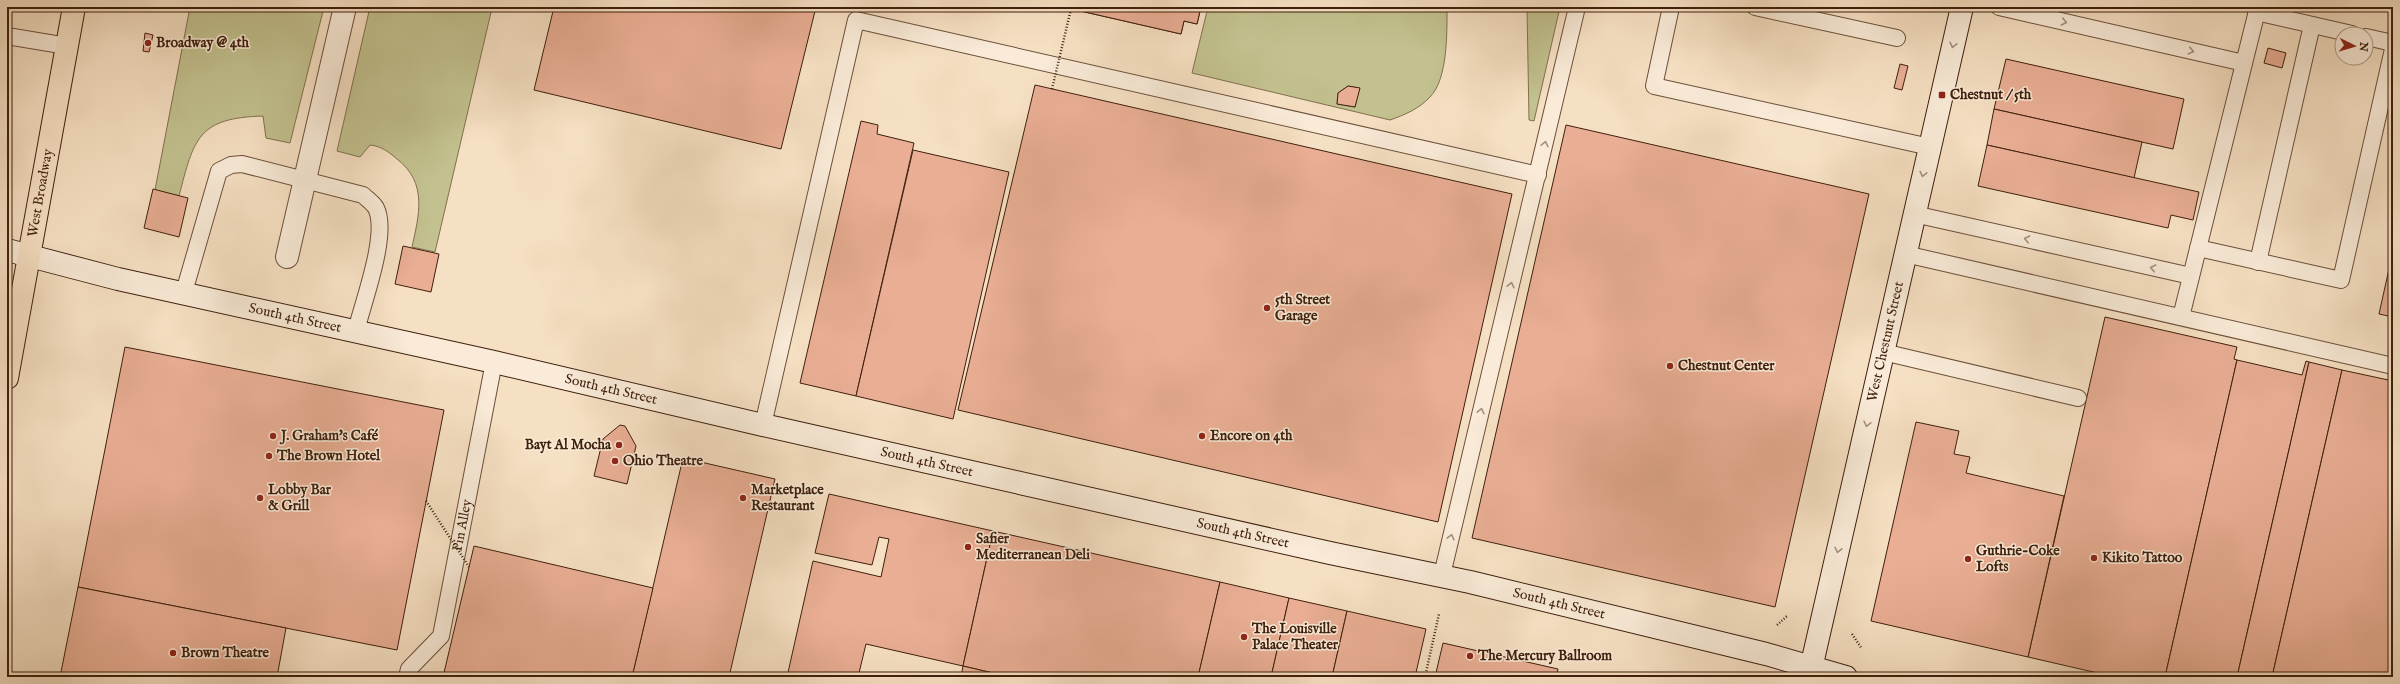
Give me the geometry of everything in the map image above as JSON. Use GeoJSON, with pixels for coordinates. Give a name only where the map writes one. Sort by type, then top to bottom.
{"type":"FeatureCollection","features":[{"type":"Feature","properties":{"kind":"main road","name":"West Broadway"},"geometry":{"type":"LineString","coordinates":[[7,378],[74,7]]}},
{"type":"Feature","properties":{"kind":"street"},"geometry":{"type":"LineString","coordinates":[[288,256],[345,7]]}},
{"type":"Feature","properties":{"kind":"street","name":"West Chestnut Street"},"geometry":{"type":"LineString","coordinates":[[1810,672],[1962,7]]}},
{"type":"Feature","properties":{"kind":"street","name":"South 4th Street"},"geometry":{"type":"LineString","coordinates":[[7,250],[118,279],[184,292],[494,362],[763,425],[1322,551],[1442,575],[1810,672],[1846,677]]}},
{"type":"Feature","properties":{"kind":"lane"},"geometry":{"type":"LineString","coordinates":[[1442,575],[1538,175],[1576,7]]}},
{"type":"Feature","properties":{"kind":"lane"},"geometry":{"type":"LineString","coordinates":[[1671,7],[1654,86],[1930,147]]}},
{"type":"Feature","properties":{"kind":"lane"},"geometry":{"type":"LineString","coordinates":[[1755,7],[1897,38]]}},
{"type":"Feature","properties":{"kind":"lane"},"geometry":{"type":"LineString","coordinates":[[1999,7],[2244,63]]}},
{"type":"Feature","properties":{"kind":"lane"},"geometry":{"type":"LineString","coordinates":[[2181,317],[2257,10],[2334,30]]}},
{"type":"Feature","properties":{"kind":"lane"},"geometry":{"type":"LineString","coordinates":[[763,425],[856,20],[1538,175]]}},
{"type":"Feature","properties":{"kind":"lane"},"geometry":{"type":"LineString","coordinates":[[2258,262],[2312,25]]}},
{"type":"Feature","properties":{"kind":"lane"},"geometry":{"type":"LineString","coordinates":[[7,36],[67,46]]}},
{"type":"Feature","properties":{"kind":"lane"},"geometry":{"type":"LineString","coordinates":[[2374,39],[2393,43]]}},
{"type":"Feature","properties":{"kind":"lane"},"geometry":{"type":"LineString","coordinates":[[2198,248],[2340,280],[2393,49]]}},
{"type":"Feature","properties":{"kind":"lane"},"geometry":{"type":"LineString","coordinates":[[184,292],[219,171],[231,165],[242,164],[362,195],[375,207],[379,220],[380,237],[356,331]]}},
{"type":"Feature","properties":{"kind":"lane"},"geometry":{"type":"LineString","coordinates":[[1914,214],[2191,276]]}},
{"type":"Feature","properties":{"kind":"lane"},"geometry":{"type":"LineString","coordinates":[[1905,254],[2393,366]]}},
{"type":"Feature","properties":{"kind":"lane"},"geometry":{"type":"LineString","coordinates":[[1882,352],[2078,398]]}},
{"type":"Feature","properties":{"kind":"lane","name":"Pin Alley"},"geometry":{"type":"LineString","coordinates":[[406,677],[408,669],[440,636],[494,362]]}},
{"type":"Feature","properties":{"kind":"path"},"geometry":{"type":"LineString","coordinates":[[1052,89],[1071,9]]}},
{"type":"Feature","properties":{"kind":"path"},"geometry":{"type":"LineString","coordinates":[[426,501],[469,567]]}},
{"type":"Feature","properties":{"kind":"path"},"geometry":{"type":"LineString","coordinates":[[1425,677],[1439,614]]}},
{"type":"Feature","properties":{"kind":"path"},"geometry":{"type":"LineString","coordinates":[[1774,628],[1787,616]]}},
{"type":"Feature","properties":{"kind":"path"},"geometry":{"type":"LineString","coordinates":[[1852,634],[1864,653]]}},
{"type":"Feature","properties":{"kind":"shaded area"},"geometry":{"type":"Polygon","coordinates":[[[190,7],[324,7],[290,143],[266,138],[263,116],[225,121],[212,127],[202,135],[195,146],[189,159],[179,196],[155,190],[190,7]]]}},
{"type":"Feature","properties":{"kind":"shaded area"},"geometry":{"type":"Polygon","coordinates":[[[370,7],[492,8],[435,252],[412,247],[419,211],[419,200],[413,178],[407,168],[388,152],[370,145],[360,157],[337,151],[370,7]]]}},
{"type":"Feature","properties":{"kind":"shaded area"},"geometry":{"type":"Polygon","coordinates":[[[1208,7],[1447,7],[1445,55],[1440,79],[1436,89],[1421,105],[1406,114],[1390,120],[1192,73],[1208,7]],[[1348,86],[1338,93],[1337,104],[1355,107],[1359,88],[1348,86]]]}},
{"type":"Feature","properties":{"kind":"shaded area"},"geometry":{"type":"Polygon","coordinates":[[[1527,7],[1560,7],[1534,121],[1529,120],[1527,7]]]}},
{"type":"Feature","properties":{"kind":"building"},"geometry":{"type":"Polygon","coordinates":[[[554,7],[816,7],[781,149],[534,90],[554,7]]]}},
{"type":"Feature","properties":{"kind":"building"},"geometry":{"type":"Polygon","coordinates":[[[1063,7],[1201,7],[1197,24],[1184,21],[1181,34],[1063,7]]]}},
{"type":"Feature","properties":{"kind":"building"},"geometry":{"type":"Polygon","coordinates":[[[1063,7],[1201,7],[1197,24],[1184,21],[1181,34],[1063,7]]]}},
{"type":"Feature","properties":{"kind":"building","name":"Broadway @ 4th"},"geometry":{"type":"Polygon","coordinates":[[[145,33],[153,35],[149,52],[143,51],[145,33]]]}},
{"type":"Feature","properties":{"kind":"building"},"geometry":{"type":"Polygon","coordinates":[[[2268,48],[2286,53],[2282,68],[2264,63],[2268,48]]]}},
{"type":"Feature","properties":{"kind":"building"},"geometry":{"type":"Polygon","coordinates":[[[2006,59],[2184,99],[2173,149],[1994,109],[2006,59]]]}},
{"type":"Feature","properties":{"kind":"building"},"geometry":{"type":"Polygon","coordinates":[[[1900,64],[1908,66],[1902,90],[1894,88],[1900,64]]]}},
{"type":"Feature","properties":{"kind":"building"},"geometry":{"type":"Polygon","coordinates":[[[1035,85],[1512,194],[1438,522],[958,410],[1035,85]]]}},
{"type":"Feature","properties":{"kind":"building"},"geometry":{"type":"Polygon","coordinates":[[[1348,86],[1360,88],[1355,107],[1337,104],[1338,93],[1348,86]]]}},
{"type":"Feature","properties":{"kind":"building"},"geometry":{"type":"Polygon","coordinates":[[[1994,109],[2142,142],[2134,178],[1987,145],[1994,109]]]}},
{"type":"Feature","properties":{"kind":"building"},"geometry":{"type":"Polygon","coordinates":[[[861,121],[878,125],[877,134],[914,143],[856,396],[800,383],[861,121]]]}},
{"type":"Feature","properties":{"kind":"building","name":"Chestnut Center"},"geometry":{"type":"Polygon","coordinates":[[[1566,125],[1869,194],[1775,607],[1472,538],[1566,125]]]}},
{"type":"Feature","properties":{"kind":"building"},"geometry":{"type":"Polygon","coordinates":[[[1987,145],[2199,192],[2193,220],[2171,215],[2168,228],[1978,186],[1987,145]]]}},
{"type":"Feature","properties":{"kind":"building"},"geometry":{"type":"Polygon","coordinates":[[[913,150],[1009,172],[953,419],[856,396],[913,150]]]}},
{"type":"Feature","properties":{"kind":"building"},"geometry":{"type":"Polygon","coordinates":[[[153,189],[188,198],[179,237],[144,228],[153,189]]]}},
{"type":"Feature","properties":{"kind":"building"},"geometry":{"type":"Polygon","coordinates":[[[403,246],[439,254],[431,292],[395,284],[403,246]]]}},
{"type":"Feature","properties":{"kind":"building"},"geometry":{"type":"Polygon","coordinates":[[[2393,251],[2393,317],[2379,314],[2393,251]]]}},
{"type":"Feature","properties":{"kind":"building"},"geometry":{"type":"Polygon","coordinates":[[[2105,317],[2237,347],[2234,359],[2237,360],[2165,677],[2115,677],[2028,657],[2105,317]]]}},
{"type":"Feature","properties":{"kind":"building","name":"The Brown Hotel"},"geometry":{"type":"Polygon","coordinates":[[[125,347],[444,410],[397,650],[78,587],[125,347]]]}},
{"type":"Feature","properties":{"kind":"building"},"geometry":{"type":"Polygon","coordinates":[[[2237,360],[2302,375],[2306,361],[2309,362],[2237,677],[2165,677],[2237,360]]]}},
{"type":"Feature","properties":{"kind":"building"},"geometry":{"type":"Polygon","coordinates":[[[2309,362],[2342,370],[2272,677],[2237,677],[2309,362]]]}},
{"type":"Feature","properties":{"kind":"building"},"geometry":{"type":"Polygon","coordinates":[[[2342,370],[2393,381],[2393,677],[2272,677],[2342,370]]]}},
{"type":"Feature","properties":{"kind":"building","name":"Guthrie-Coke Lofts"},"geometry":{"type":"Polygon","coordinates":[[[1916,422],[1959,431],[1954,454],[1970,457],[1966,473],[2064,496],[2028,657],[1871,621],[1916,422]]]}},
{"type":"Feature","properties":{"kind":"building","name":"Ohio Theatre"},"geometry":{"type":"Polygon","coordinates":[[[620,425],[625,426],[636,446],[627,484],[594,476],[603,439],[620,425]]]}},
{"type":"Feature","properties":{"kind":"building"},"geometry":{"type":"Polygon","coordinates":[[[683,458],[775,479],[729,677],[632,677],[683,458]]]}},
{"type":"Feature","properties":{"kind":"building"},"geometry":{"type":"Polygon","coordinates":[[[829,494],[993,531],[963,666],[866,644],[858,677],[787,677],[813,561],[881,577],[889,539],[879,537],[872,565],[815,553],[829,494]]]}},
{"type":"Feature","properties":{"kind":"building"},"geometry":{"type":"Polygon","coordinates":[[[993,531],[1220,582],[1198,677],[1010,677],[963,666],[993,531]]]}},
{"type":"Feature","properties":{"kind":"building"},"geometry":{"type":"Polygon","coordinates":[[[474,546],[653,588],[632,677],[443,677],[474,546]]]}},
{"type":"Feature","properties":{"kind":"building","name":"The Louisville Palace Theater"},"geometry":{"type":"Polygon","coordinates":[[[1220,582],[1289,598],[1271,677],[1198,677],[1220,582]]]}},
{"type":"Feature","properties":{"kind":"building","name":"Brown Theatre"},"geometry":{"type":"Polygon","coordinates":[[[78,587],[286,628],[277,677],[60,677],[78,587]]]}},
{"type":"Feature","properties":{"kind":"building"},"geometry":{"type":"Polygon","coordinates":[[[1289,598],[1347,611],[1332,677],[1271,677],[1289,598]]]}},
{"type":"Feature","properties":{"kind":"building"},"geometry":{"type":"Polygon","coordinates":[[[1347,611],[1426,629],[1415,677],[1332,677],[1347,611]]]}},
{"type":"Feature","properties":{"kind":"building","name":"The Mercury Ballroom"},"geometry":{"type":"Polygon","coordinates":[[[1443,643],[1558,669],[1556,677],[1435,677],[1443,643]]]}},
{"type":"Feature","properties":{"kind":"building"},"geometry":{"type":"Polygon","coordinates":[[[963,666],[1010,677],[961,677],[963,666]]]}},
{"type":"Feature","properties":{"kind":"place","name":"Broadway @ 4th"},"geometry":{"type":"Point","coordinates":[148,43]}},
{"type":"Feature","properties":{"kind":"place","name":"Chestnut / 5th"},"geometry":{"type":"Point","coordinates":[1942,95]}},
{"type":"Feature","properties":{"kind":"place","name":"5th Street Garage"},"geometry":{"type":"Point","coordinates":[1267,308]}},
{"type":"Feature","properties":{"kind":"place","name":"Chestnut Center"},"geometry":{"type":"Point","coordinates":[1670,366]}},
{"type":"Feature","properties":{"kind":"place","name":"J. Graham's Café"},"geometry":{"type":"Point","coordinates":[273,436]}},
{"type":"Feature","properties":{"kind":"place","name":"Encore on 4th"},"geometry":{"type":"Point","coordinates":[1202,436]}},
{"type":"Feature","properties":{"kind":"place","name":"Bayt Al Mocha"},"geometry":{"type":"Point","coordinates":[619,445]}},
{"type":"Feature","properties":{"kind":"place","name":"The Brown Hotel"},"geometry":{"type":"Point","coordinates":[269,456]}},
{"type":"Feature","properties":{"kind":"place","name":"Ohio Theatre"},"geometry":{"type":"Point","coordinates":[615,461]}},
{"type":"Feature","properties":{"kind":"place","name":"Lobby Bar & Grill"},"geometry":{"type":"Point","coordinates":[260,498]}},
{"type":"Feature","properties":{"kind":"place","name":"Marketplace Restaurant"},"geometry":{"type":"Point","coordinates":[743,498]}},
{"type":"Feature","properties":{"kind":"place","name":"Safier Mediterranean Deli"},"geometry":{"type":"Point","coordinates":[968,547]}},
{"type":"Feature","properties":{"kind":"place","name":"Kikito Tattoo"},"geometry":{"type":"Point","coordinates":[2094,558]}},
{"type":"Feature","properties":{"kind":"place","name":"Guthrie-Coke Lofts"},"geometry":{"type":"Point","coordinates":[1968,559]}},
{"type":"Feature","properties":{"kind":"place","name":"The Louisville Palace Theater"},"geometry":{"type":"Point","coordinates":[1244,637]}},
{"type":"Feature","properties":{"kind":"place","name":"Brown Theatre"},"geometry":{"type":"Point","coordinates":[173,653]}},
{"type":"Feature","properties":{"kind":"place","name":"The Mercury Ballroom"},"geometry":{"type":"Point","coordinates":[1470,656]}}]}
